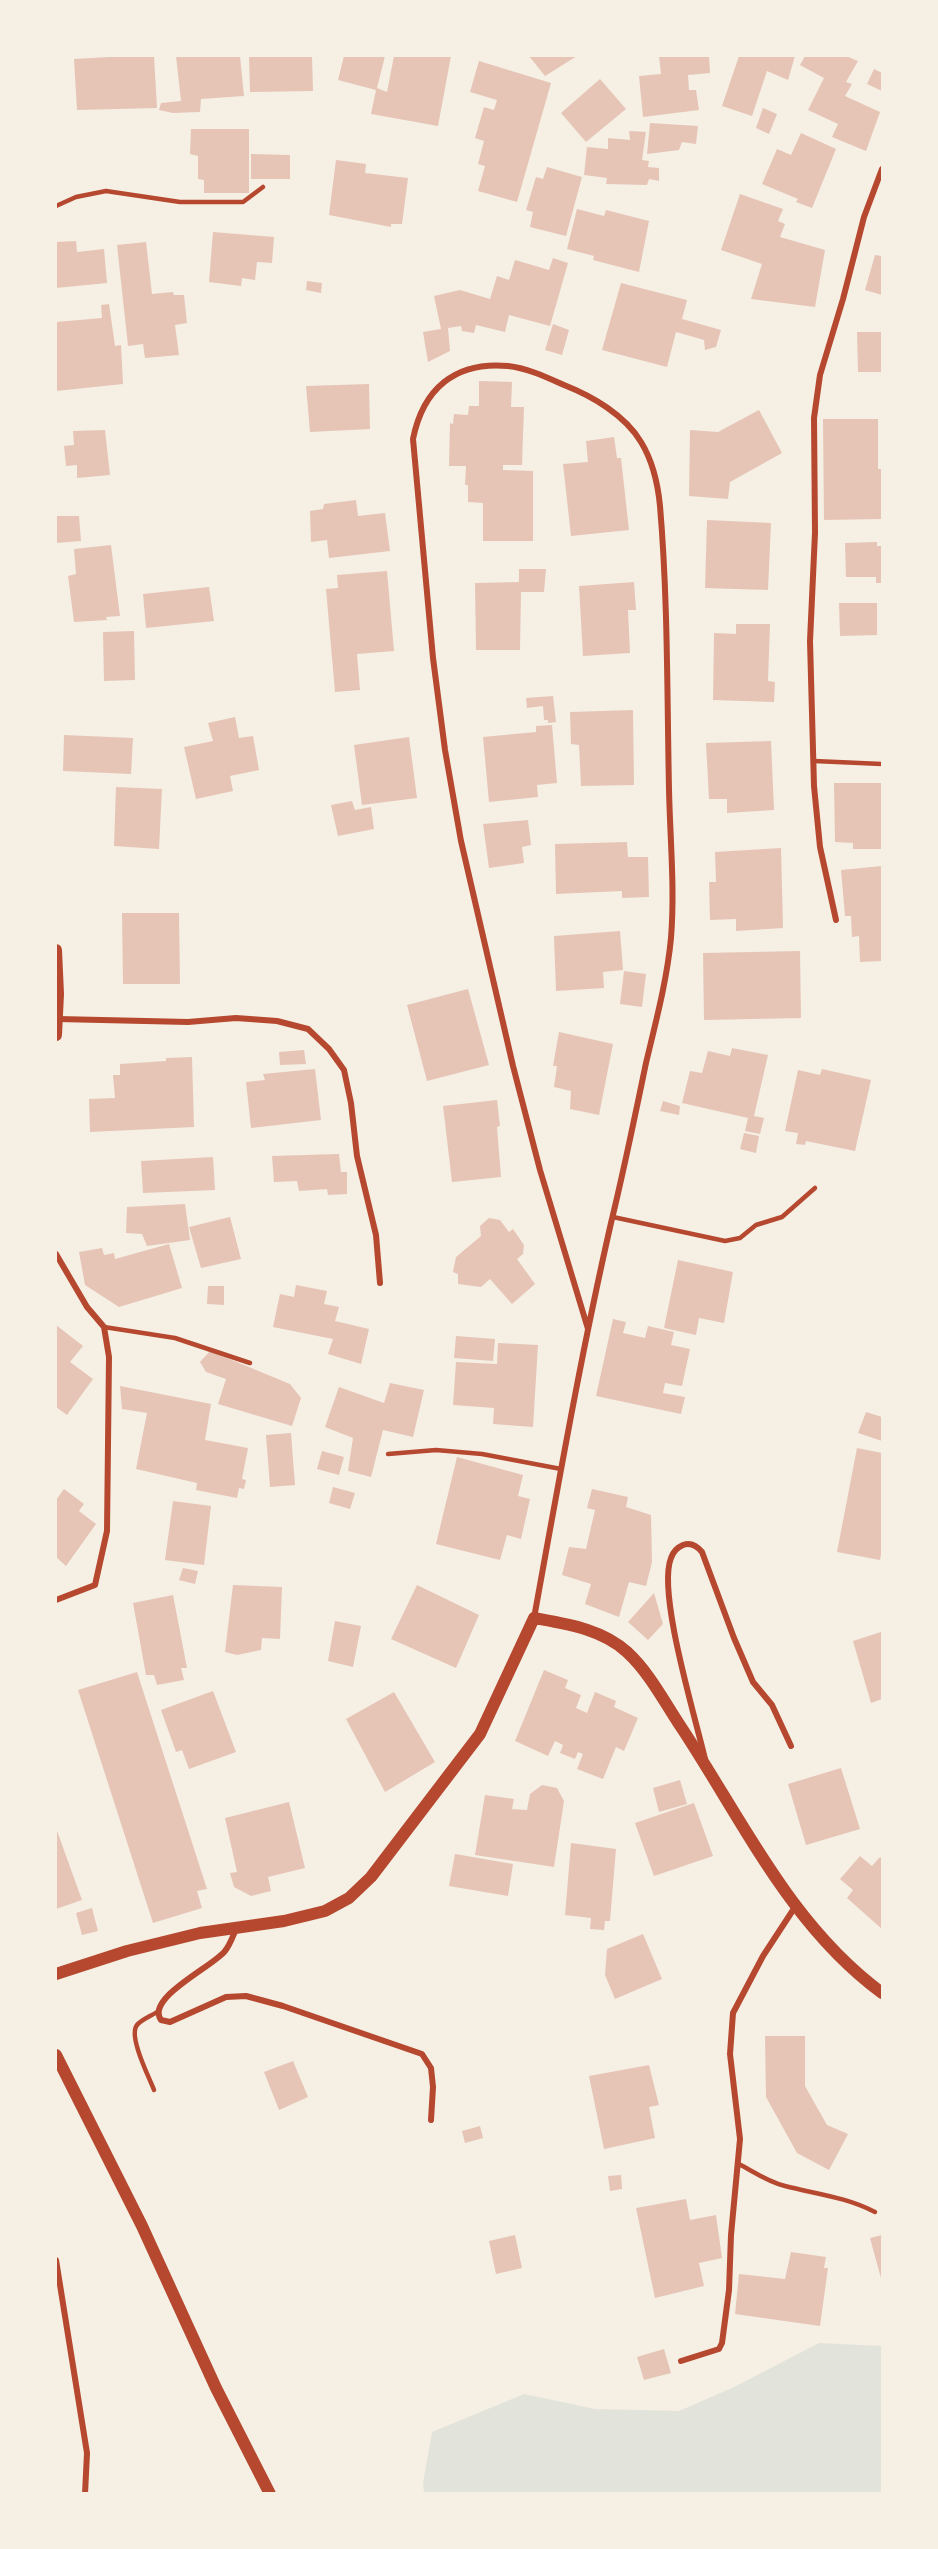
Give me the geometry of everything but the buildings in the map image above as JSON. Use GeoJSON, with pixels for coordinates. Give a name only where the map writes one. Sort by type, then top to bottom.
{"type":"FeatureCollection","features":[{"type":"Feature","properties":{"kind":"main road"},"geometry":{"type":"LineString","coordinates":[[56,950],[58,1019],[56,1035]]}},
{"type":"Feature","properties":{"kind":"main road"},"geometry":{"type":"LineString","coordinates":[[56,1974],[127,1951],[200,1933],[284,1921],[325,1911],[349,1898],[371,1877],[480,1734],[534,1618],[578,1626],[600,1635],[627,1652],[654,1686],[795,1907],[823,1940],[861,1978],[882,1993]]}},
{"type":"Feature","properties":{"kind":"main road"},"geometry":{"type":"LineString","coordinates":[[56,2055],[142,2226],[216,2388],[270,2493]]}},
{"type":"Feature","properties":{"kind":"street"},"geometry":{"type":"LineString","coordinates":[[836,920],[820,848],[814,761],[810,641],[815,533],[814,418],[820,375],[864,217],[882,169]]}},
{"type":"Feature","properties":{"kind":"street"},"geometry":{"type":"LineString","coordinates":[[534,1618],[588,1329],[658,1012],[671,938],[673,858],[669,791],[669,704],[660,501],[654,474],[642,443],[628,425],[605,407],[577,390],[510,366],[482,366],[457,373],[439,386],[425,402],[417,417],[413,439],[433,658],[445,750],[461,841],[513,1066],[540,1170],[588,1329]]}},
{"type":"Feature","properties":{"kind":"street"},"geometry":{"type":"LineString","coordinates":[[58,1019],[188,1022],[236,1018],[277,1021],[308,1029],[329,1049],[344,1070],[351,1103],[357,1156],[376,1235],[380,1283]]}},
{"type":"Feature","properties":{"kind":"street"},"geometry":{"type":"LineString","coordinates":[[56,1254],[87,1307],[104,1327],[109,1357],[107,1531],[95,1584],[56,1600]]}},
{"type":"Feature","properties":{"kind":"street"},"geometry":{"type":"LineString","coordinates":[[708,1771],[674,1634],[669,1587],[669,1560],[676,1548],[686,1544],[697,1545],[702,1552],[753,1682],[772,1705],[791,1746]]}},
{"type":"Feature","properties":{"kind":"street"},"geometry":{"type":"LineString","coordinates":[[681,2361],[719,2349],[722,2343],[740,2139],[730,2054],[733,2013],[763,1956],[795,1907]]}},
{"type":"Feature","properties":{"kind":"street"},"geometry":{"type":"LineString","coordinates":[[237,1928],[225,1952],[170,1993],[158,2007],[157,2012],[161,2020],[170,2022],[226,1997],[246,1996],[304,2013],[422,2054],[431,2068],[433,2086],[431,2120]]}},
{"type":"Feature","properties":{"kind":"street"},"geometry":{"type":"LineString","coordinates":[[56,2260],[85,2442],[85,2493]]}},
{"type":"Feature","properties":{"kind":"lane"},"geometry":{"type":"LineString","coordinates":[[56,206],[76,197],[106,191],[180,202],[243,202],[263,187]]}},
{"type":"Feature","properties":{"kind":"lane"},"geometry":{"type":"LineString","coordinates":[[814,761],[882,764]]}},
{"type":"Feature","properties":{"kind":"lane"},"geometry":{"type":"LineString","coordinates":[[613,1217],[725,1241],[740,1238],[756,1225],[782,1217],[815,1188]]}},
{"type":"Feature","properties":{"kind":"lane"},"geometry":{"type":"LineString","coordinates":[[104,1327],[175,1338],[250,1363]]}},
{"type":"Feature","properties":{"kind":"lane"},"geometry":{"type":"LineString","coordinates":[[388,1454],[436,1450],[482,1454],[561,1469]]}},
{"type":"Feature","properties":{"kind":"lane"},"geometry":{"type":"LineString","coordinates":[[154,2090],[135,2042],[134,2030],[137,2024],[157,2012]]}},
{"type":"Feature","properties":{"kind":"lane"},"geometry":{"type":"LineString","coordinates":[[739,2164],[767,2180],[856,2202],[875,2212]]}},
{"type":"Feature","properties":{"kind":"shaded area"},"geometry":{"type":"Polygon","coordinates":[[[819,2343],[882,2346],[882,2493],[424,2493],[423,2483],[432,2432],[524,2394],[595,2409],[679,2411],[734,2387],[819,2343]]]}}]}
